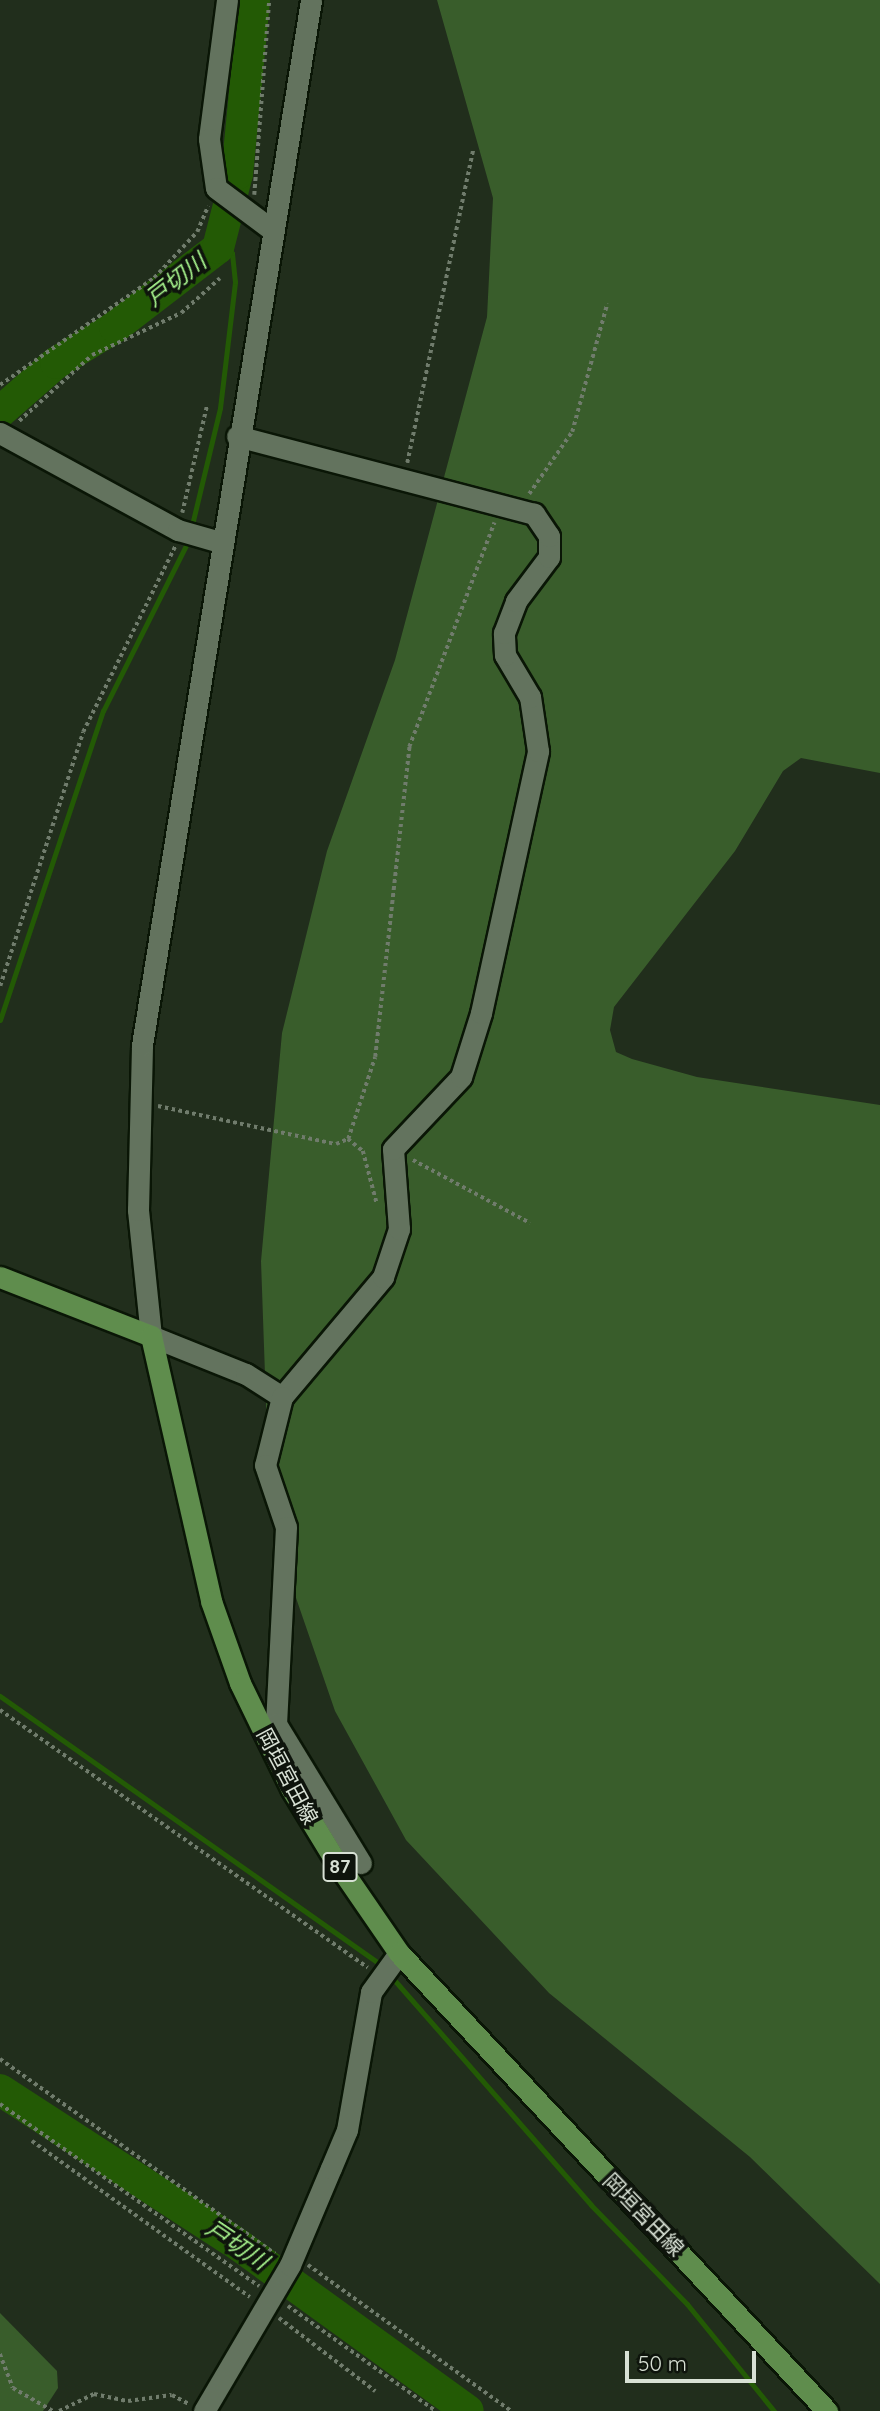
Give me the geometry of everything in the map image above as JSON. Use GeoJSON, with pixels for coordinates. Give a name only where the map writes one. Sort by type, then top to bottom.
{"type":"FeatureCollection","features":[{"type":"Feature","properties":{"kind":"main road"},"geometry":{"type":"LineString","coordinates":[[0,1277],[151,1336]]}},
{"type":"Feature","properties":{"kind":"main road","name":"岡垣宮田線"},"geometry":{"type":"LineString","coordinates":[[151,1336],[189,1525],[240,1683],[291,1788],[399,1953],[827,2411]]}},
{"type":"Feature","properties":{"kind":"street"},"geometry":{"type":"LineString","coordinates":[[227,0],[209,139],[216,188],[262,225]]}},
{"type":"Feature","properties":{"kind":"street"},"geometry":{"type":"LineString","coordinates":[[282,1397],[246,1374],[151,1336],[138,1210],[138,1103],[149,985],[237,436],[262,225],[311,0]]}},
{"type":"Feature","properties":{"kind":"street"},"geometry":{"type":"LineString","coordinates":[[237,436],[517,505],[534,514],[549,536],[549,557],[516,601],[504,633],[505,655],[530,697],[538,751],[481,1013],[461,1077],[393,1149],[399,1229],[383,1277],[282,1397],[265,1465],[286,1527],[276,1724],[361,1863]]}},
{"type":"Feature","properties":{"kind":"street"},"geometry":{"type":"LineString","coordinates":[[6,437],[178,530],[220,542]]}},
{"type":"Feature","properties":{"kind":"street"},"geometry":{"type":"LineString","coordinates":[[199,2408],[269,2302],[292,2260],[347,2130],[378,1976],[399,1953]]}},
{"type":"Feature","properties":{"kind":"path"},"geometry":{"type":"LineString","coordinates":[[262,225],[269,0]]}},
{"type":"Feature","properties":{"kind":"path"},"geometry":{"type":"LineString","coordinates":[[403,478],[473,149]]}},
{"type":"Feature","properties":{"kind":"path"},"geometry":{"type":"LineString","coordinates":[[0,385],[154,278],[197,232],[216,188]]}},
{"type":"Feature","properties":{"kind":"path"},"geometry":{"type":"LineString","coordinates":[[6,437],[27,407],[92,355],[181,313],[219,278]]}},
{"type":"Feature","properties":{"kind":"path"},"geometry":{"type":"LineString","coordinates":[[517,505],[545,479],[572,432],[607,304]]}},
{"type":"Feature","properties":{"kind":"path"},"geometry":{"type":"LineString","coordinates":[[0,986],[83,732],[178,530],[207,405]]}},
{"type":"Feature","properties":{"kind":"path"},"geometry":{"type":"LineString","coordinates":[[138,1103],[336,1144],[348,1139],[375,1057],[409,747],[494,527],[495,500]]}},
{"type":"Feature","properties":{"kind":"path"},"geometry":{"type":"LineString","coordinates":[[348,1139],[363,1151],[374,1199],[399,1229]]}},
{"type":"Feature","properties":{"kind":"path"},"geometry":{"type":"LineString","coordinates":[[393,1149],[530,1223]]}},
{"type":"Feature","properties":{"kind":"path"},"geometry":{"type":"LineString","coordinates":[[0,1710],[378,1976]]}},
{"type":"Feature","properties":{"kind":"path"},"geometry":{"type":"LineString","coordinates":[[0,2059],[511,2411]]}},
{"type":"Feature","properties":{"kind":"path"},"geometry":{"type":"LineString","coordinates":[[0,2104],[269,2302],[375,2391]]}},
{"type":"Feature","properties":{"kind":"path"},"geometry":{"type":"LineString","coordinates":[[32,2141],[269,2302],[436,2411]]}},
{"type":"Feature","properties":{"kind":"path"},"geometry":{"type":"LineString","coordinates":[[0,2354],[13,2388],[53,2411]]}},
{"type":"Feature","properties":{"kind":"path"},"geometry":{"type":"LineString","coordinates":[[59,2411],[94,2394],[128,2401],[172,2395],[199,2408]]}},
{"type":"Feature","properties":{"kind":"green space"},"geometry":{"type":"Polygon","coordinates":[[[437,0],[880,0],[880,773],[801,758],[783,771],[735,851],[614,1007],[610,1030],[616,1052],[632,1059],[697,1077],[880,1105],[880,2284],[750,2157],[549,1993],[406,1840],[335,1711],[285,1566],[267,1432],[261,1261],[282,1033],[327,851],[395,660],[487,317],[493,198],[437,0]]]}},
{"type":"Feature","properties":{"kind":"green space"},"geometry":{"type":"Polygon","coordinates":[[[0,2313],[57,2371],[58,2388],[43,2411],[0,2411],[0,2313]]]}},
{"type":"Feature","properties":{"kind":"waterway","name":"戸切川"},"geometry":{"type":"LineString","coordinates":[[0,412],[56,363],[115,327],[218,248],[237,174],[254,0]]}},
{"type":"Feature","properties":{"kind":"waterway"},"geometry":{"type":"LineString","coordinates":[[191,529],[220,408],[235,282],[232,253],[218,248]]}},
{"type":"Feature","properties":{"kind":"waterway"},"geometry":{"type":"LineString","coordinates":[[0,1020],[103,711],[189,539]]}},
{"type":"Feature","properties":{"kind":"waterway"},"geometry":{"type":"LineString","coordinates":[[0,1696],[383,1966]]}},
{"type":"Feature","properties":{"kind":"waterway"},"geometry":{"type":"LineString","coordinates":[[389,1974],[591,2205],[687,2304],[774,2411]]}},
{"type":"Feature","properties":{"kind":"waterway","name":"戸切川"},"geometry":{"type":"LineString","coordinates":[[0,2090],[240,2246],[468,2411]]}}]}
